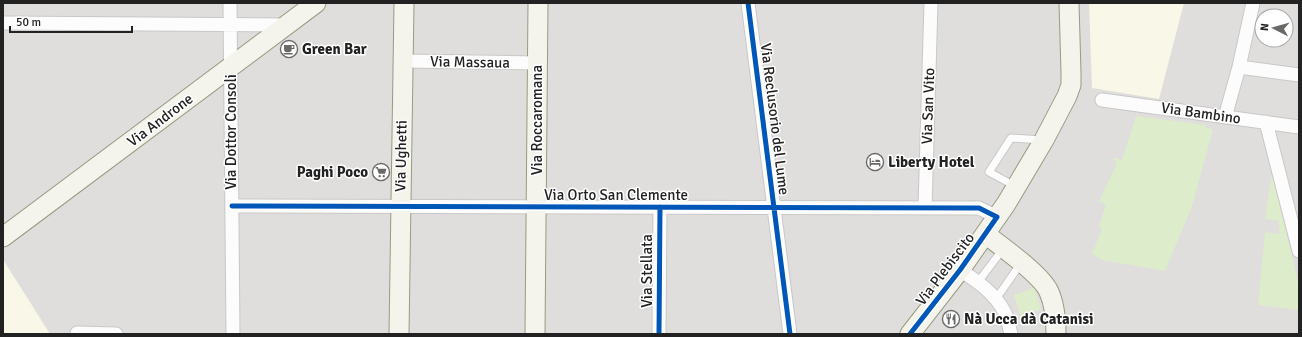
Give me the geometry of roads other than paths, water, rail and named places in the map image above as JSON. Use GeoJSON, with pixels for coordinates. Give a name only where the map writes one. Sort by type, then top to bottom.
{"type":"FeatureCollection","features":[{"type":"Feature","properties":{"kind":"street","name":"Via Dottor Consoli"},"geometry":{"type":"LineString","coordinates":[[230,3],[233,334]]}},
{"type":"Feature","properties":{"kind":"street","name":"Via Androne"},"geometry":{"type":"LineString","coordinates":[[3,237],[316,3]]}},
{"type":"Feature","properties":{"kind":"street","name":"Via Ughetti"},"geometry":{"type":"LineString","coordinates":[[399,334],[404,3]]}},
{"type":"Feature","properties":{"kind":"street","name":"Via Roccaromana"},"geometry":{"type":"LineString","coordinates":[[535,334],[538,3]]}},
{"type":"Feature","properties":{"kind":"street","name":"Via Reclusorio del Lume"},"geometry":{"type":"LineString","coordinates":[[748,3],[790,334]]}},
{"type":"Feature","properties":{"kind":"street","name":"Via San Vito"},"geometry":{"type":"LineString","coordinates":[[925,208],[931,3]]}},
{"type":"Feature","properties":{"kind":"street","name":"Via Plebiscito"},"geometry":{"type":"LineString","coordinates":[[910,334],[960,270],[1017,187],[1067,96],[1072,73],[1069,3]]}},
{"type":"Feature","properties":{"kind":"street"},"geometry":{"type":"LineString","coordinates":[[1225,117],[1239,67],[1253,3]]}},
{"type":"Feature","properties":{"kind":"street"},"geometry":{"type":"LineString","coordinates":[[3,23],[286,25]]}},
{"type":"Feature","properties":{"kind":"street","name":"Via Massaua"},"geometry":{"type":"LineString","coordinates":[[402,60],[537,63]]}},
{"type":"Feature","properties":{"kind":"street"},"geometry":{"type":"LineString","coordinates":[[1239,67],[1299,75]]}},
{"type":"Feature","properties":{"kind":"street","name":"Via Bambino"},"geometry":{"type":"LineString","coordinates":[[1102,100],[1299,127]]}},
{"type":"Feature","properties":{"kind":"street"},"geometry":{"type":"LineString","coordinates":[[1266,122],[1298,244]]}},
{"type":"Feature","properties":{"kind":"street","name":"Via Orto San Clemente"},"geometry":{"type":"LineString","coordinates":[[232,206],[979,208],[997,217]]}},
{"type":"Feature","properties":{"kind":"street","name":"Via Stellata"},"geometry":{"type":"LineString","coordinates":[[659,334],[660,207]]}},
{"type":"Feature","properties":{"kind":"street"},"geometry":{"type":"LineString","coordinates":[[985,234],[1021,262],[1041,280],[1049,291],[1056,318],[1056,334]]}},
{"type":"Feature","properties":{"kind":"street"},"geometry":{"type":"LineString","coordinates":[[960,270],[978,282],[996,299],[1005,313],[1011,334]]}},
{"type":"Feature","properties":{"kind":"street"},"geometry":{"type":"LineString","coordinates":[[77,333],[116,334]]}},
{"type":"Feature","properties":{"kind":"lane"},"geometry":{"type":"LineString","coordinates":[[1017,187],[989,172],[1011,138],[1044,140]]}},
{"type":"Feature","properties":{"kind":"lane"},"geometry":{"type":"LineString","coordinates":[[978,282],[1004,248]]}},
{"type":"Feature","properties":{"kind":"lane"},"geometry":{"type":"LineString","coordinates":[[996,299],[1021,262]]}},
{"type":"Feature","properties":{"kind":"place","name":"Green Bar"},"geometry":{"type":"Point","coordinates":[289,49]}},
{"type":"Feature","properties":{"kind":"place","name":"Liberty Hotel"},"geometry":{"type":"Point","coordinates":[875,162]}},
{"type":"Feature","properties":{"kind":"place","name":"Paghi Poco"},"geometry":{"type":"Point","coordinates":[381,172]}},
{"type":"Feature","properties":{"kind":"place","name":"Nà Ucca dà Catanisi"},"geometry":{"type":"Point","coordinates":[951,319]}}]}
